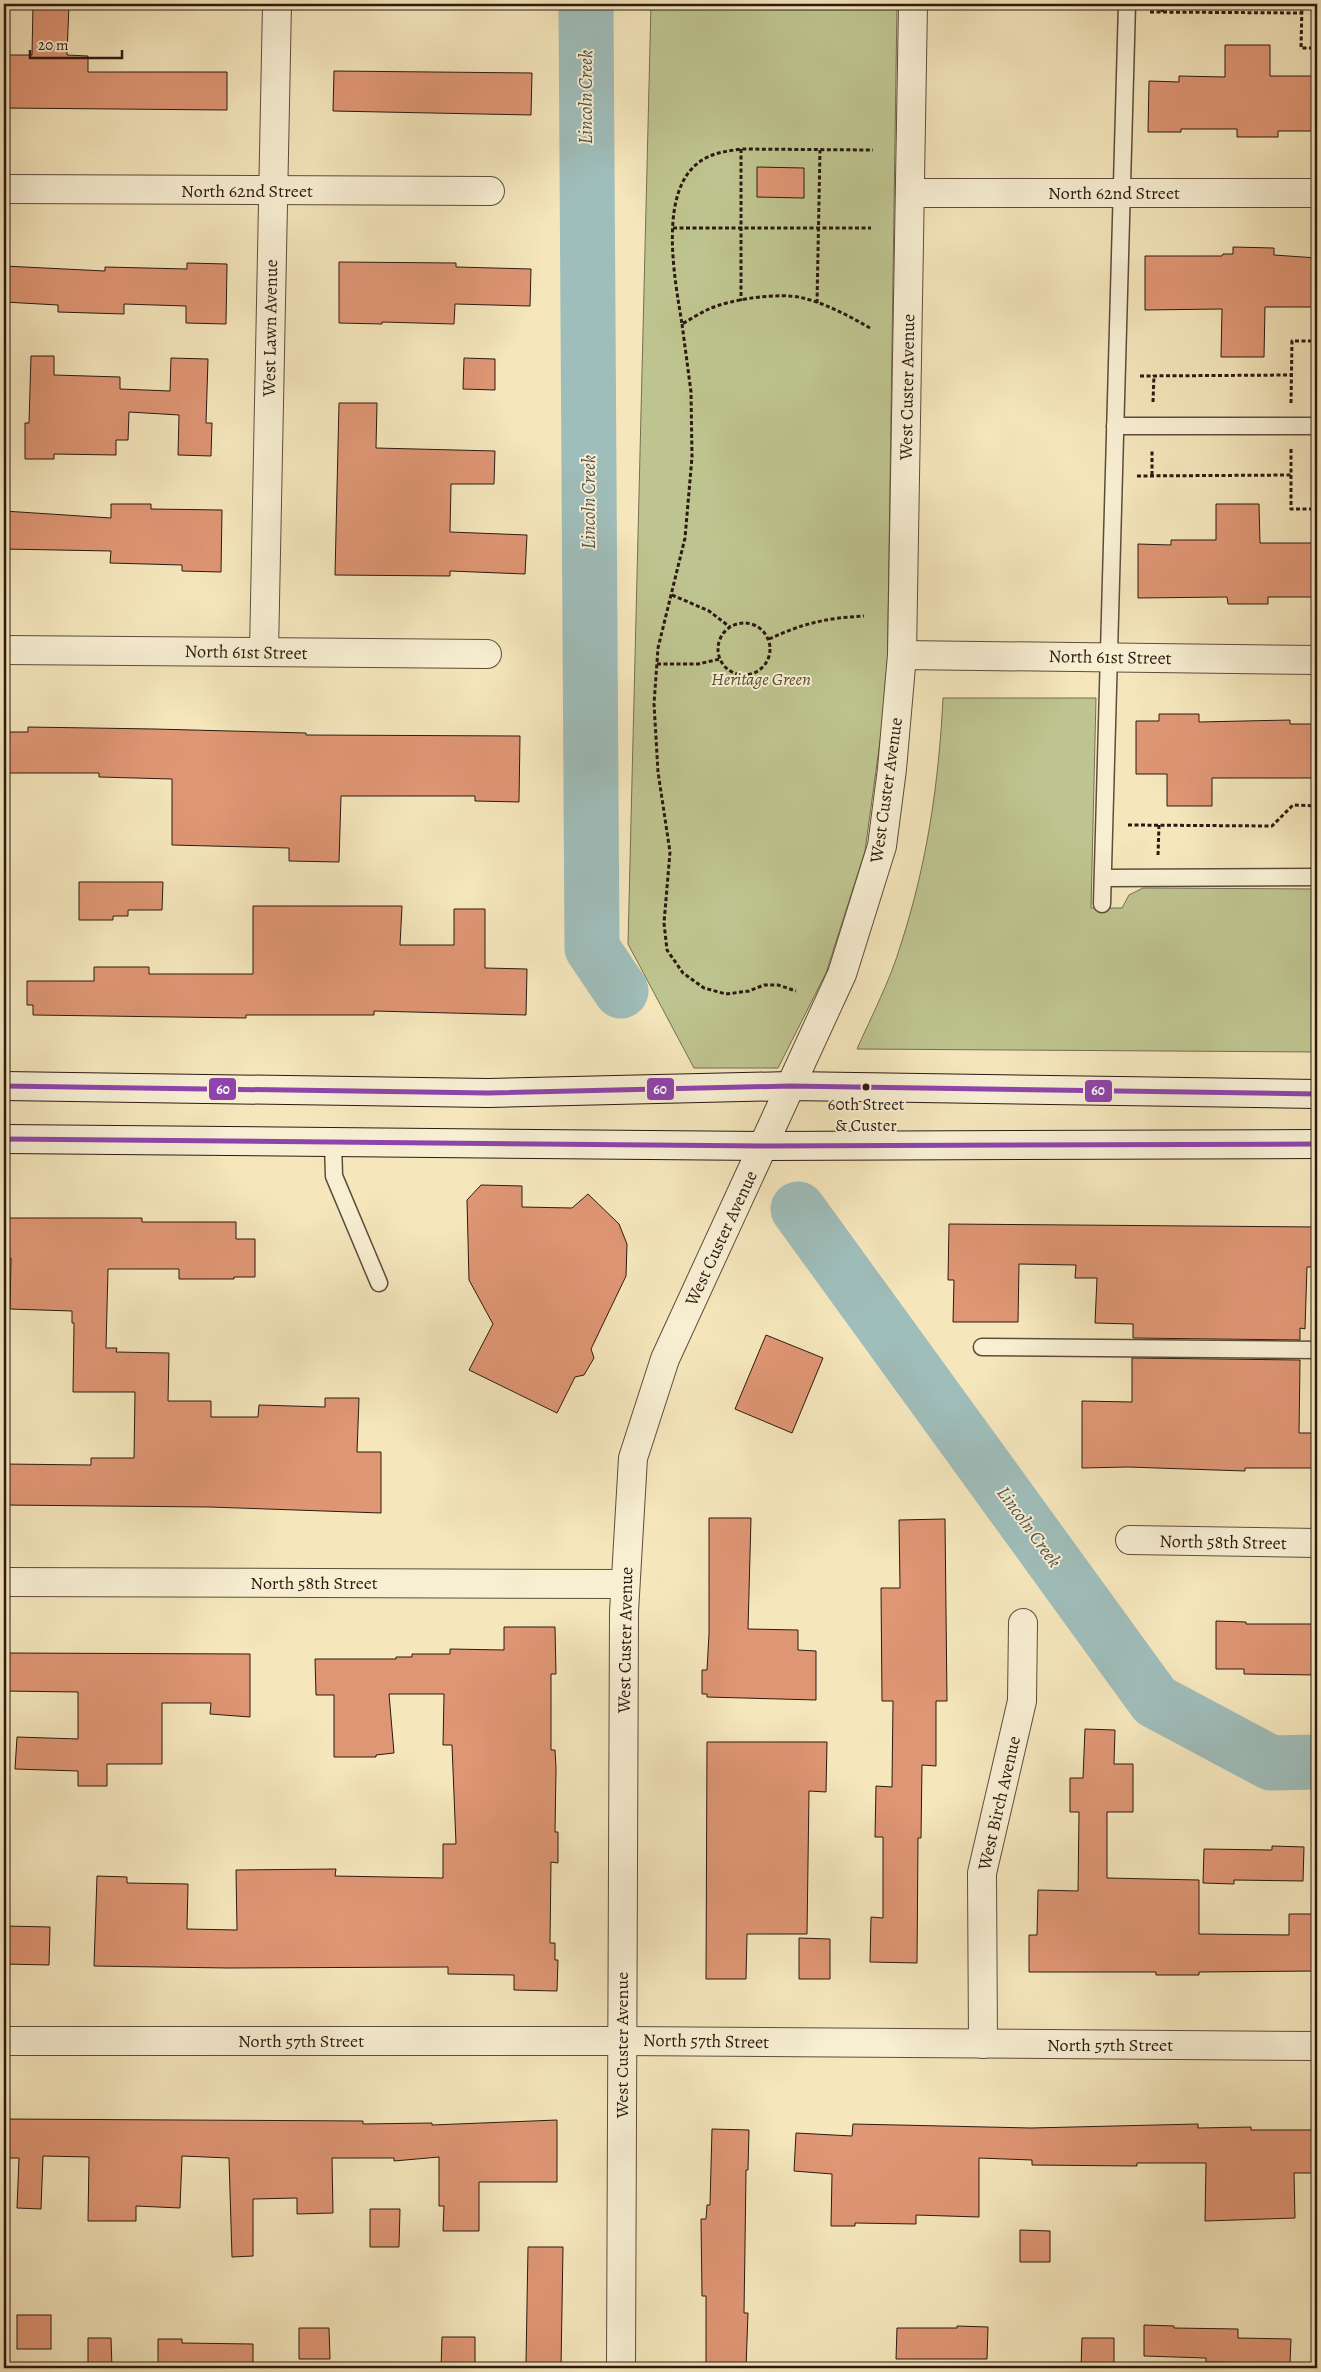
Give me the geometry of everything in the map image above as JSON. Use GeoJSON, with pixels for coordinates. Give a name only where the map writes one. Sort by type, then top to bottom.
{"type":"FeatureCollection","features":[{"type":"Feature","properties":{"kind":"street","name":"West Lawn Avenue"},"geometry":{"type":"LineString","coordinates":[[264,652],[277,4]]}},
{"type":"Feature","properties":{"kind":"street","name":"West Custer Avenue"},"geometry":{"type":"LineString","coordinates":[[621,2368],[624,1584],[633,1458],[665,1359],[842,974],[882,846],[892,769],[902,655],[913,4]]}},
{"type":"Feature","properties":{"kind":"street","name":"North 62nd Street"},"geometry":{"type":"LineString","coordinates":[[4,189],[490,191]]}},
{"type":"Feature","properties":{"kind":"street","name":"North 62nd Street"},"geometry":{"type":"LineString","coordinates":[[911,193],[1317,194]]}},
{"type":"Feature","properties":{"kind":"street","name":"North 61st Street"},"geometry":{"type":"LineString","coordinates":[[4,650],[487,654]]}},
{"type":"Feature","properties":{"kind":"street","name":"North 61st Street"},"geometry":{"type":"LineString","coordinates":[[902,655],[1317,660]]}},
{"type":"Feature","properties":{"kind":"street"},"geometry":{"type":"LineString","coordinates":[[4,1086],[488,1092],[790,1086],[1317,1094]]}},
{"type":"Feature","properties":{"kind":"street"},"geometry":{"type":"LineString","coordinates":[[4,1139],[763,1146],[1317,1144]]}},
{"type":"Feature","properties":{"kind":"street","name":"North 58th Street"},"geometry":{"type":"LineString","coordinates":[[1130,1540],[1317,1543]]}},
{"type":"Feature","properties":{"kind":"street","name":"North 58th Street"},"geometry":{"type":"LineString","coordinates":[[4,1582],[624,1584]]}},
{"type":"Feature","properties":{"kind":"street","name":"West Birch Avenue"},"geometry":{"type":"LineString","coordinates":[[984,2044],[982,1873],[1022,1700],[1024,1623]]}},
{"type":"Feature","properties":{"kind":"street","name":"North 57th Street"},"geometry":{"type":"LineString","coordinates":[[4,2041],[622,2041],[1317,2046]]}},
{"type":"Feature","properties":{"kind":"lane"},"geometry":{"type":"LineString","coordinates":[[1102,904],[1127,8]]}},
{"type":"Feature","properties":{"kind":"lane"},"geometry":{"type":"LineString","coordinates":[[1115,426],[1317,426]]}},
{"type":"Feature","properties":{"kind":"lane"},"geometry":{"type":"LineString","coordinates":[[1103,878],[1317,877]]}},
{"type":"Feature","properties":{"kind":"lane"},"geometry":{"type":"LineString","coordinates":[[333,1143],[334,1176],[379,1283]]}},
{"type":"Feature","properties":{"kind":"lane"},"geometry":{"type":"LineString","coordinates":[[982,1347],[1317,1350]]}},
{"type":"Feature","properties":{"kind":"path"},"geometry":{"type":"LineString","coordinates":[[1162,4],[1162,12]]}},
{"type":"Feature","properties":{"kind":"path"},"geometry":{"type":"LineString","coordinates":[[1302,4],[1301,48],[1317,48]]}},
{"type":"Feature","properties":{"kind":"path"},"geometry":{"type":"LineString","coordinates":[[1127,8],[1162,12],[1302,13]]}},
{"type":"Feature","properties":{"kind":"path"},"geometry":{"type":"LineString","coordinates":[[741,149],[741,301]]}},
{"type":"Feature","properties":{"kind":"path"},"geometry":{"type":"LineString","coordinates":[[796,991],[778,985],[764,985],[749,991],[726,994],[704,988],[683,973],[667,950],[664,923],[670,852],[658,772],[654,704],[658,648],[685,538],[692,457],[691,392],[674,274],[674,212],[678,194],[686,175],[703,159],[721,152],[741,149],[873,150]]}},
{"type":"Feature","properties":{"kind":"path"},"geometry":{"type":"LineString","coordinates":[[817,303],[820,150]]}},
{"type":"Feature","properties":{"kind":"path"},"geometry":{"type":"LineString","coordinates":[[673,228],[871,228]]}},
{"type":"Feature","properties":{"kind":"path"},"geometry":{"type":"LineString","coordinates":[[682,324],[711,308],[741,301],[776,297],[802,298],[833,308],[870,328]]}},
{"type":"Feature","properties":{"kind":"path"},"geometry":{"type":"LineString","coordinates":[[1117,376],[1292,375]]}},
{"type":"Feature","properties":{"kind":"path"},"geometry":{"type":"LineString","coordinates":[[1114,476],[1291,475]]}},
{"type":"Feature","properties":{"kind":"path"},"geometry":{"type":"LineString","coordinates":[[672,595],[708,611],[730,626],[748,623],[757,625],[769,638],[771,647],[767,663],[755,674],[746,676],[731,672],[720,659],[719,641],[730,626]]}},
{"type":"Feature","properties":{"kind":"path"},"geometry":{"type":"LineString","coordinates":[[769,638],[794,627],[827,618],[864,616]]}},
{"type":"Feature","properties":{"kind":"path"},"geometry":{"type":"LineString","coordinates":[[657,664],[698,664],[720,659]]}},
{"type":"Feature","properties":{"kind":"path"},"geometry":{"type":"LineString","coordinates":[[1104,825],[1272,826],[1293,805],[1317,806]]}},
{"type":"Feature","properties":{"kind":"green space","name":"Heritage Green"},"geometry":{"type":"Polygon","coordinates":[[[651,4],[897,4],[887,690],[865,851],[826,973],[778,1068],[694,1068],[628,944],[651,4]]]}},
{"type":"Feature","properties":{"kind":"green space"},"geometry":{"type":"Polygon","coordinates":[[[943,698],[1096,698],[1091,908],[1122,908],[1129,895],[1143,888],[1317,889],[1317,1052],[857,1049],[897,958],[918,884],[935,792],[943,698]]]}},
{"type":"Feature","properties":{"kind":"building"},"geometry":{"type":"Polygon","coordinates":[[[33,4],[69,4],[67,55],[88,56],[88,72],[227,72],[227,110],[4,108],[4,55],[32,55],[33,4]]]}},
{"type":"Feature","properties":{"kind":"building"},"geometry":{"type":"Polygon","coordinates":[[[1225,45],[1270,45],[1270,76],[1317,76],[1317,131],[1278,131],[1278,137],[1237,137],[1237,129],[1181,129],[1181,132],[1148,132],[1149,81],[1179,82],[1179,76],[1225,77],[1225,45]]]}},
{"type":"Feature","properties":{"kind":"building"},"geometry":{"type":"Polygon","coordinates":[[[334,71],[532,73],[531,115],[333,111],[334,71]]]}},
{"type":"Feature","properties":{"kind":"building"},"geometry":{"type":"Polygon","coordinates":[[[757,167],[804,168],[804,198],[757,197],[757,167]]]}},
{"type":"Feature","properties":{"kind":"building"},"geometry":{"type":"Polygon","coordinates":[[[1233,247],[1274,248],[1274,255],[1317,258],[1317,307],[1265,307],[1264,357],[1221,357],[1222,309],[1145,310],[1145,256],[1222,256],[1223,254],[1233,254],[1233,247]]]}},
{"type":"Feature","properties":{"kind":"building"},"geometry":{"type":"Polygon","coordinates":[[[339,262],[456,263],[456,267],[531,269],[530,306],[455,304],[454,324],[339,323],[339,262]]]}},
{"type":"Feature","properties":{"kind":"building"},"geometry":{"type":"Polygon","coordinates":[[[187,263],[227,264],[226,324],[186,323],[186,306],[124,304],[124,314],[58,312],[58,305],[4,302],[4,266],[105,271],[105,267],[187,269],[187,263]]]}},
{"type":"Feature","properties":{"kind":"building"},"geometry":{"type":"Polygon","coordinates":[[[31,356],[54,356],[54,375],[120,377],[120,389],[170,391],[171,358],[208,359],[206,423],[212,423],[211,456],[178,455],[179,415],[129,412],[128,440],[116,440],[116,455],[54,454],[54,459],[25,459],[25,423],[29,423],[31,356]]]}},
{"type":"Feature","properties":{"kind":"building"},"geometry":{"type":"Polygon","coordinates":[[[464,358],[495,359],[495,390],[463,389],[464,358]]]}},
{"type":"Feature","properties":{"kind":"building"},"geometry":{"type":"Polygon","coordinates":[[[339,403],[377,403],[376,448],[495,451],[494,484],[451,484],[450,532],[527,535],[525,574],[450,571],[450,576],[335,575],[339,403]]]}},
{"type":"Feature","properties":{"kind":"building"},"geometry":{"type":"Polygon","coordinates":[[[111,504],[151,504],[151,509],[222,510],[221,572],[182,571],[182,565],[110,563],[111,551],[4,549],[4,511],[111,518],[111,504]]]}},
{"type":"Feature","properties":{"kind":"building"},"geometry":{"type":"Polygon","coordinates":[[[1216,504],[1259,504],[1260,543],[1317,543],[1317,597],[1268,597],[1268,604],[1228,604],[1227,597],[1138,598],[1138,544],[1171,545],[1171,540],[1216,540],[1216,504]]]}},
{"type":"Feature","properties":{"kind":"building"},"geometry":{"type":"Polygon","coordinates":[[[1159,714],[1199,714],[1199,722],[1290,720],[1290,724],[1317,724],[1317,778],[1212,778],[1212,806],[1167,806],[1167,774],[1136,774],[1136,721],[1159,721],[1159,714]]]}},
{"type":"Feature","properties":{"kind":"building"},"geometry":{"type":"Polygon","coordinates":[[[28,727],[306,733],[306,735],[520,736],[519,802],[475,801],[475,796],[341,796],[339,862],[289,861],[289,848],[172,845],[172,779],[99,777],[99,773],[4,773],[4,732],[28,732],[28,727]]]}},
{"type":"Feature","properties":{"kind":"building"},"geometry":{"type":"Polygon","coordinates":[[[79,882],[163,882],[162,910],[128,910],[128,916],[113,916],[113,920],[79,920],[79,882]]]}},
{"type":"Feature","properties":{"kind":"building"},"geometry":{"type":"Polygon","coordinates":[[[253,906],[402,906],[400,945],[454,945],[454,909],[485,909],[485,968],[527,969],[526,1015],[374,1011],[374,1015],[246,1015],[246,1018],[33,1015],[33,1005],[27,1005],[27,981],[94,981],[94,967],[149,967],[149,974],[253,974],[253,906]]]}},
{"type":"Feature","properties":{"kind":"building"},"geometry":{"type":"Polygon","coordinates":[[[481,1185],[522,1186],[522,1207],[572,1208],[588,1194],[619,1224],[627,1244],[626,1276],[591,1349],[594,1358],[584,1375],[575,1377],[557,1413],[469,1370],[493,1324],[469,1280],[467,1200],[481,1185]]]}},
{"type":"Feature","properties":{"kind":"building"},"geometry":{"type":"Polygon","coordinates":[[[4,1218],[142,1218],[142,1222],[236,1222],[236,1239],[255,1239],[255,1277],[179,1279],[179,1269],[108,1269],[106,1348],[117,1348],[116,1352],[169,1353],[168,1401],[211,1401],[211,1417],[258,1417],[259,1405],[325,1407],[325,1398],[359,1398],[357,1452],[381,1452],[381,1513],[210,1507],[4,1505],[4,1464],[91,1465],[91,1458],[134,1458],[135,1392],[73,1392],[74,1323],[72,1323],[72,1311],[10,1309],[11,1258],[4,1258],[4,1218]]]}},
{"type":"Feature","properties":{"kind":"building"},"geometry":{"type":"Polygon","coordinates":[[[949,1224],[1317,1227],[1317,1267],[1307,1267],[1305,1329],[1300,1328],[1300,1340],[1133,1338],[1133,1324],[1095,1323],[1097,1278],[1075,1278],[1076,1265],[1019,1264],[1018,1322],[953,1322],[954,1280],[948,1280],[949,1224]]]}},
{"type":"Feature","properties":{"kind":"building"},"geometry":{"type":"Polygon","coordinates":[[[766,1335],[823,1358],[792,1433],[735,1409],[766,1335]]]}},
{"type":"Feature","properties":{"kind":"building"},"geometry":{"type":"Polygon","coordinates":[[[1132,1358],[1300,1360],[1299,1433],[1317,1433],[1317,1468],[1245,1468],[1245,1471],[1128,1467],[1082,1468],[1082,1401],[1132,1402],[1132,1358]]]}},
{"type":"Feature","properties":{"kind":"building"},"geometry":{"type":"Polygon","coordinates":[[[709,1518],[751,1518],[748,1629],[798,1630],[798,1650],[816,1651],[816,1700],[707,1697],[707,1694],[702,1694],[702,1670],[707,1670],[709,1634],[709,1518]]]}},
{"type":"Feature","properties":{"kind":"building"},"geometry":{"type":"Polygon","coordinates":[[[945,1519],[947,1701],[936,1701],[936,1766],[922,1765],[921,1838],[918,1838],[917,1963],[870,1962],[871,1917],[883,1918],[883,1837],[875,1837],[876,1786],[892,1787],[893,1701],[882,1701],[881,1588],[900,1588],[899,1520],[945,1519]]]}},
{"type":"Feature","properties":{"kind":"building"},"geometry":{"type":"Polygon","coordinates":[[[1216,1621],[1246,1622],[1246,1624],[1317,1624],[1317,1675],[1244,1674],[1244,1669],[1216,1669],[1216,1621]]]}},
{"type":"Feature","properties":{"kind":"building"},"geometry":{"type":"Polygon","coordinates":[[[504,1627],[555,1627],[556,1674],[551,1674],[551,1750],[555,1750],[555,1832],[558,1832],[558,1863],[551,1862],[550,1943],[555,1943],[555,1960],[558,1960],[557,1991],[514,1990],[514,1975],[448,1974],[448,1967],[228,1968],[94,1966],[97,1876],[127,1877],[127,1883],[188,1884],[187,1929],[237,1930],[236,1870],[336,1869],[335,1876],[443,1878],[443,1844],[456,1844],[452,1745],[443,1745],[444,1694],[389,1694],[394,1753],[376,1755],[376,1757],[334,1757],[334,1695],[316,1695],[315,1659],[396,1659],[396,1657],[412,1657],[412,1654],[450,1654],[450,1649],[504,1650],[504,1627]]]}},
{"type":"Feature","properties":{"kind":"building"},"geometry":{"type":"Polygon","coordinates":[[[4,1653],[250,1654],[250,1717],[210,1714],[211,1703],[162,1703],[162,1764],[107,1764],[107,1786],[78,1786],[78,1771],[15,1769],[17,1737],[78,1739],[78,1692],[4,1691],[4,1653]]]}},
{"type":"Feature","properties":{"kind":"building"},"geometry":{"type":"Polygon","coordinates":[[[1085,1729],[1115,1730],[1114,1764],[1133,1764],[1133,1812],[1107,1812],[1107,1878],[1199,1880],[1199,1934],[1289,1935],[1289,1914],[1317,1914],[1317,1971],[1199,1972],[1199,1975],[1156,1975],[1156,1972],[1029,1972],[1029,1935],[1037,1935],[1038,1890],[1078,1891],[1079,1812],[1070,1812],[1070,1778],[1083,1778],[1085,1729]]]}},
{"type":"Feature","properties":{"kind":"building"},"geometry":{"type":"Polygon","coordinates":[[[707,1742],[827,1742],[826,1792],[809,1791],[807,1934],[747,1934],[746,1979],[706,1979],[707,1742]]]}},
{"type":"Feature","properties":{"kind":"building"},"geometry":{"type":"Polygon","coordinates":[[[1272,1846],[1304,1847],[1303,1881],[1234,1880],[1234,1884],[1203,1883],[1204,1849],[1272,1850],[1272,1846]]]}},
{"type":"Feature","properties":{"kind":"building"},"geometry":{"type":"Polygon","coordinates":[[[4,1926],[50,1927],[49,1965],[4,1964],[4,1926]]]}},
{"type":"Feature","properties":{"kind":"building"},"geometry":{"type":"Polygon","coordinates":[[[799,1938],[830,1939],[830,1979],[799,1979],[799,1938]]]}},
{"type":"Feature","properties":{"kind":"building"},"geometry":{"type":"Polygon","coordinates":[[[4,2119],[363,2121],[363,2124],[432,2123],[432,2125],[557,2120],[557,2182],[479,2182],[479,2231],[443,2231],[444,2206],[439,2206],[439,2157],[394,2161],[394,2158],[332,2158],[333,2213],[297,2214],[297,2198],[253,2199],[253,2256],[232,2257],[229,2158],[182,2156],[180,2208],[136,2206],[136,2221],[88,2221],[89,2157],[43,2156],[41,2209],[17,2208],[19,2158],[4,2158],[4,2119]]]}},
{"type":"Feature","properties":{"kind":"building"},"geometry":{"type":"Polygon","coordinates":[[[853,2124],[1031,2128],[1198,2124],[1198,2128],[1251,2127],[1251,2130],[1317,2130],[1317,2173],[1294,2173],[1295,2218],[1205,2221],[1206,2163],[1137,2163],[1137,2166],[1032,2165],[1032,2160],[979,2158],[979,2217],[916,2215],[916,2224],[855,2223],[855,2226],[831,2226],[832,2174],[794,2171],[796,2133],[852,2136],[853,2124]]]}},
{"type":"Feature","properties":{"kind":"building"},"geometry":{"type":"Polygon","coordinates":[[[712,2129],[749,2130],[748,2170],[746,2170],[744,2313],[748,2313],[746,2368],[706,2368],[706,2296],[702,2296],[701,2219],[706,2219],[707,2205],[710,2205],[712,2129]]]}},
{"type":"Feature","properties":{"kind":"building"},"geometry":{"type":"Polygon","coordinates":[[[370,2209],[400,2209],[399,2247],[370,2247],[370,2209]]]}},
{"type":"Feature","properties":{"kind":"building"},"geometry":{"type":"Polygon","coordinates":[[[1020,2230],[1050,2231],[1050,2262],[1020,2262],[1020,2230]]]}},
{"type":"Feature","properties":{"kind":"building"},"geometry":{"type":"Polygon","coordinates":[[[528,2247],[563,2247],[561,2368],[534,2368],[534,2363],[526,2363],[528,2247]]]}},
{"type":"Feature","properties":{"kind":"building"},"geometry":{"type":"Polygon","coordinates":[[[17,2315],[51,2315],[51,2349],[17,2349],[17,2315]]]}},
{"type":"Feature","properties":{"kind":"building"},"geometry":{"type":"Polygon","coordinates":[[[1144,2325],[1174,2326],[1174,2328],[1238,2329],[1238,2338],[1291,2339],[1290,2363],[1206,2362],[1206,2358],[1144,2356],[1144,2325]]]}},
{"type":"Feature","properties":{"kind":"building"},"geometry":{"type":"Polygon","coordinates":[[[957,2326],[988,2327],[987,2359],[896,2359],[897,2328],[957,2328],[957,2326]]]}},
{"type":"Feature","properties":{"kind":"building"},"geometry":{"type":"Polygon","coordinates":[[[299,2328],[329,2328],[330,2359],[299,2359],[299,2328]]]}},
{"type":"Feature","properties":{"kind":"building"},"geometry":{"type":"Polygon","coordinates":[[[442,2337],[475,2337],[475,2368],[441,2368],[442,2337]]]}},
{"type":"Feature","properties":{"kind":"building"},"geometry":{"type":"Polygon","coordinates":[[[88,2338],[111,2338],[112,2368],[88,2368],[88,2338]]]}},
{"type":"Feature","properties":{"kind":"building"},"geometry":{"type":"Polygon","coordinates":[[[1082,2338],[1114,2338],[1114,2368],[1081,2368],[1082,2338]]]}},
{"type":"Feature","properties":{"kind":"building"},"geometry":{"type":"Polygon","coordinates":[[[158,2339],[182,2339],[182,2343],[253,2344],[253,2368],[158,2368],[158,2339]]]}},
{"type":"Feature","properties":{"kind":"waterway","name":"Lincoln Creek"},"geometry":{"type":"LineString","coordinates":[[586,4],[592,948],[621,991]]}},
{"type":"Feature","properties":{"kind":"waterway","name":"Lincoln Creek"},"geometry":{"type":"LineString","coordinates":[[798,1209],[1155,1701],[1271,1763],[1317,1762]]}},
{"type":"Feature","properties":{"kind":"transit line","name":"60"},"geometry":{"type":"LineString","coordinates":[[4,1086],[488,1093],[790,1086],[1317,1094]]}},
{"type":"Feature","properties":{"kind":"transit line","name":"60"},"geometry":{"type":"LineString","coordinates":[[4,1139],[763,1146],[1317,1144]]}},
{"type":"Feature","properties":{"kind":"place","name":"60th Street & Custer"},"geometry":{"type":"Point","coordinates":[866,1087]}}]}
